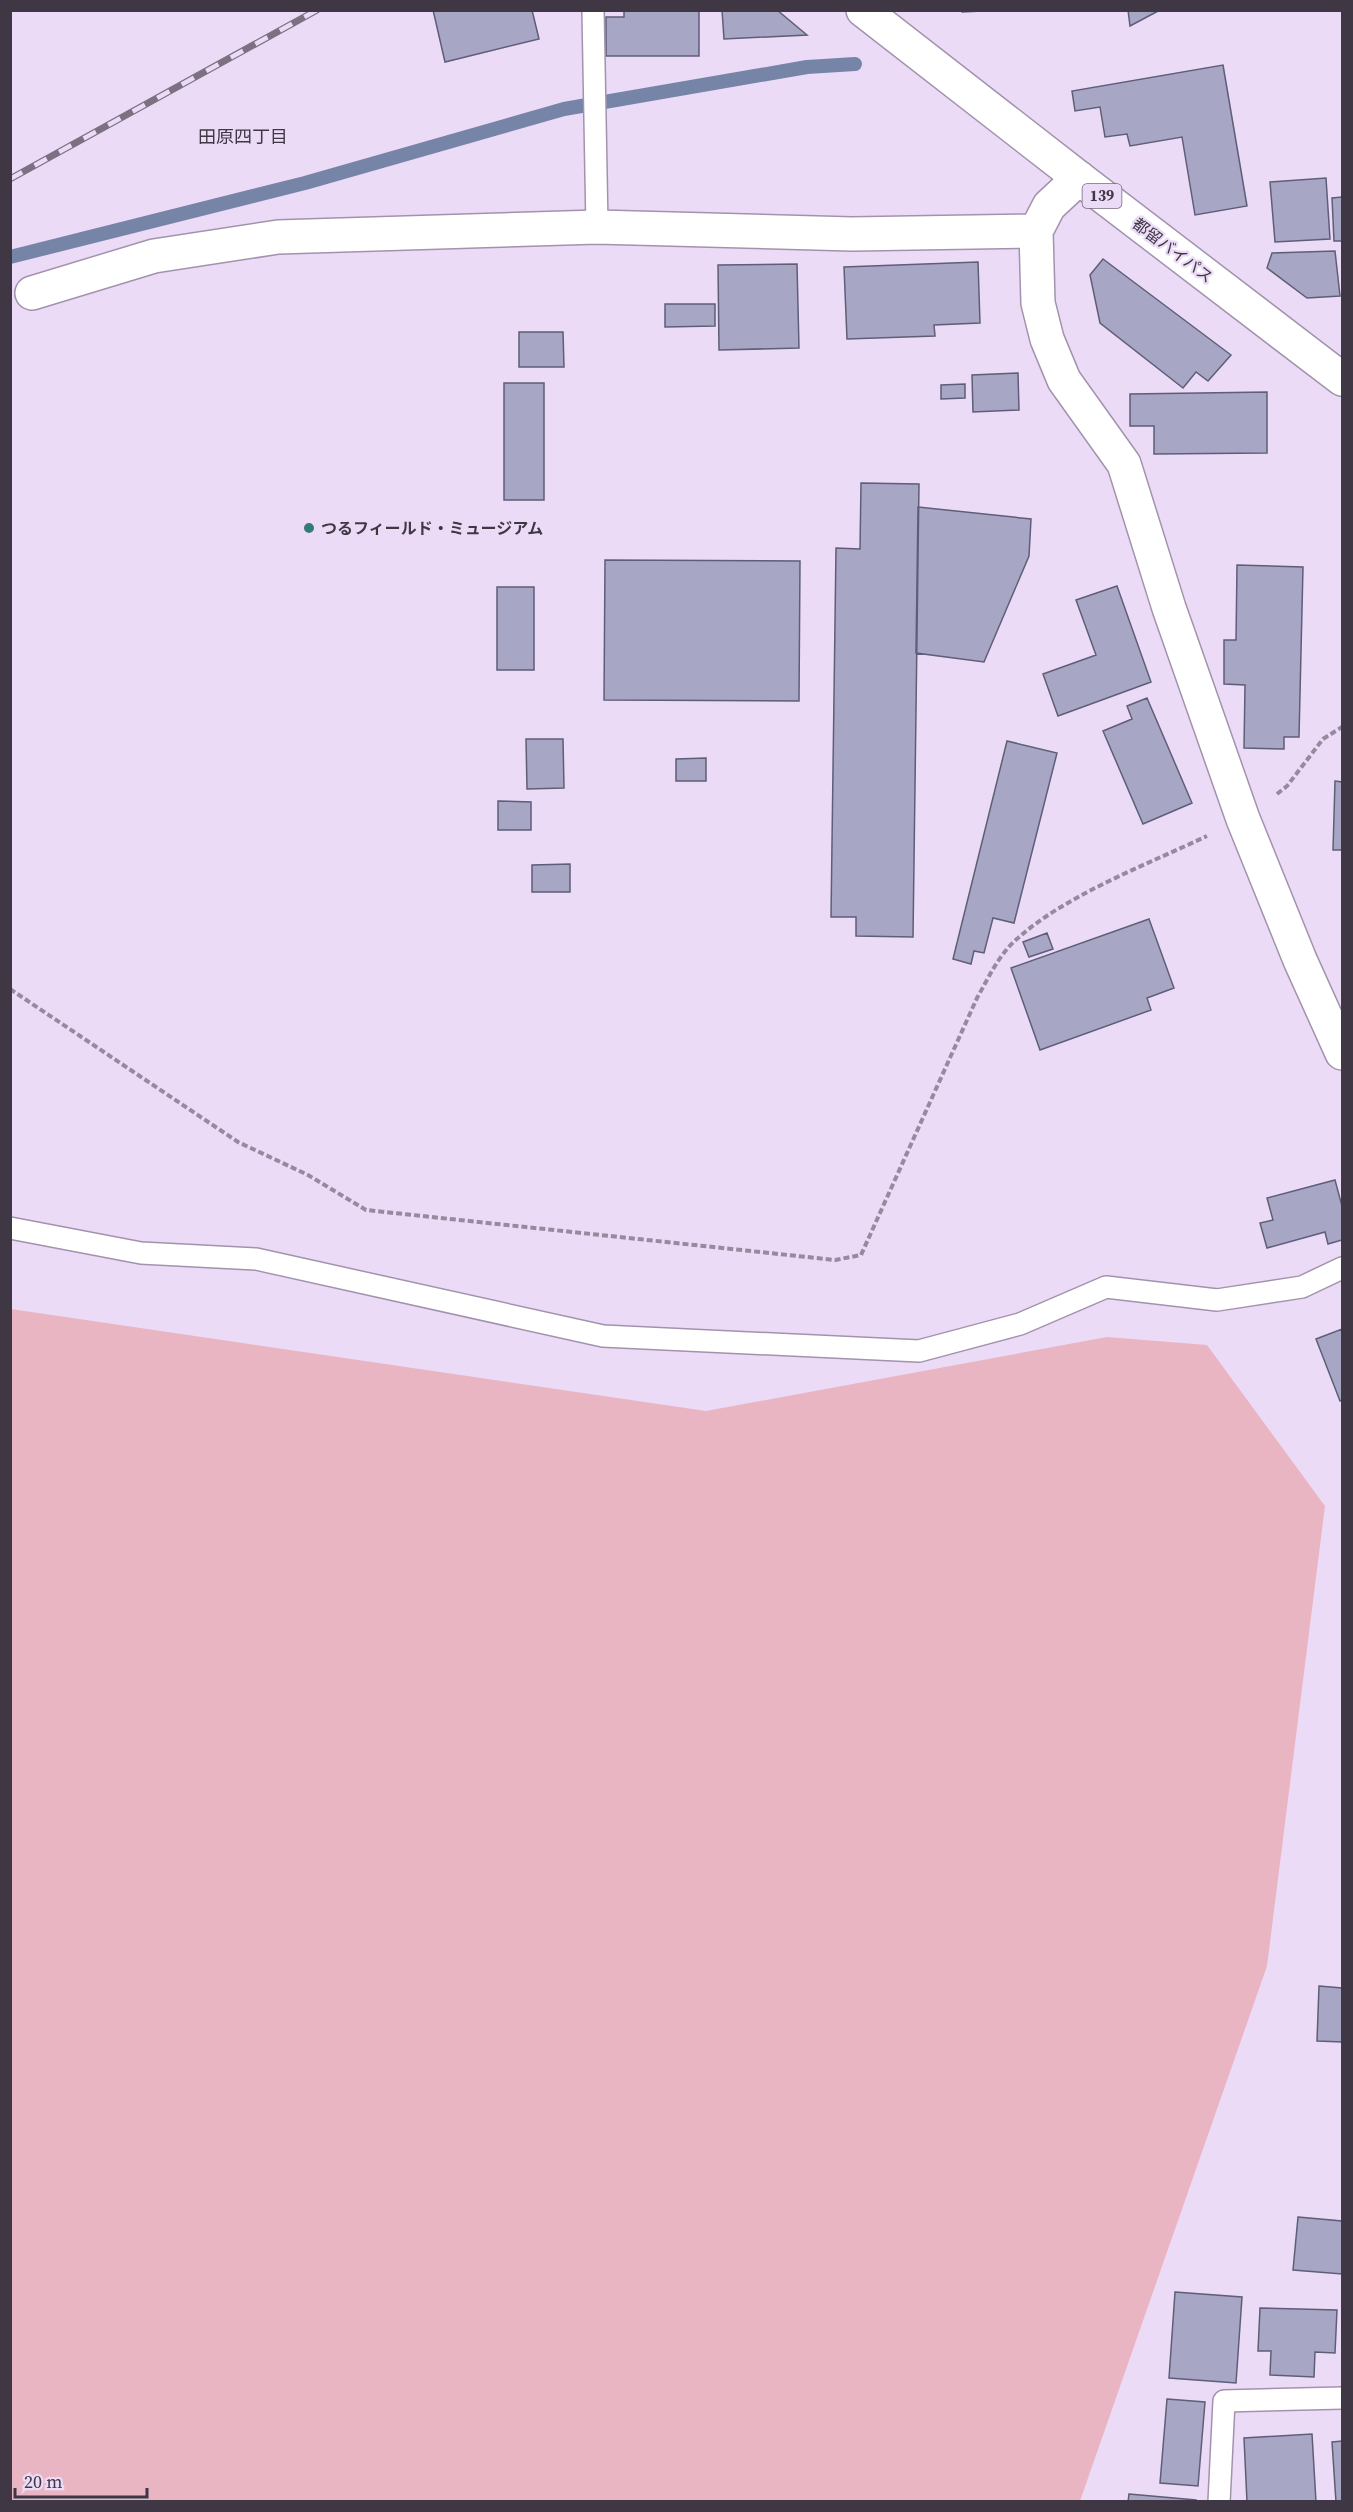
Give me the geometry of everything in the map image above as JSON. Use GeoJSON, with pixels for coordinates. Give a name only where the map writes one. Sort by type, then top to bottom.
{"type":"FeatureCollection","features":[{"type":"Feature","properties":{"kind":"main road","name":"都留バイパス"},"geometry":{"type":"LineString","coordinates":[[863,10],[1342,379]]}},
{"type":"Feature","properties":{"kind":"main road"},"geometry":{"type":"LineString","coordinates":[[1079,178],[1049,206],[1036,231],[1038,303],[1047,339],[1064,380],[1124,465],[1169,608],[1243,819],[1300,960],[1342,1053]]}},
{"type":"Feature","properties":{"kind":"main road"},"geometry":{"type":"LineString","coordinates":[[32,293],[154,256],[278,237],[597,227],[852,234],[1036,231]]}},
{"type":"Feature","properties":{"kind":"lane"},"geometry":{"type":"LineString","coordinates":[[593,10],[597,227]]}},
{"type":"Feature","properties":{"kind":"lane"},"geometry":{"type":"LineString","coordinates":[[10,1228],[141,1253],[256,1258],[603,1336],[919,1351],[1020,1324],[1106,1287],[1217,1300],[1302,1287],[1342,1268]]}},
{"type":"Feature","properties":{"kind":"lane"},"geometry":{"type":"LineString","coordinates":[[1219,2502],[1224,2401],[1342,2398]]}},
{"type":"Feature","properties":{"kind":"path"},"geometry":{"type":"LineString","coordinates":[[10,989],[238,1142],[308,1176],[366,1210],[835,1260],[861,1255],[976,998],[999,959],[1017,939],[1037,923],[1087,893],[1243,819],[1287,786],[1323,740],[1342,727]]}},
{"type":"Feature","properties":{"kind":"shaded area"},"geometry":{"type":"Polygon","coordinates":[[[11,1309],[706,1411],[1107,1337],[1207,1345],[1325,1506],[1267,1966],[1080,2501],[11,2501],[11,1309]]]}},
{"type":"Feature","properties":{"kind":"building"},"geometry":{"type":"Polygon","coordinates":[[[433,10],[532,10],[539,39],[445,62],[433,10]]]}},
{"type":"Feature","properties":{"kind":"building"},"geometry":{"type":"Polygon","coordinates":[[[624,10],[699,10],[699,56],[606,56],[606,17],[624,17],[624,10]]]}},
{"type":"Feature","properties":{"kind":"building"},"geometry":{"type":"Polygon","coordinates":[[[722,10],[777,10],[807,35],[724,39],[722,10]]]}},
{"type":"Feature","properties":{"kind":"building"},"geometry":{"type":"Polygon","coordinates":[[[961,10],[1004,10],[962,12],[961,10]]]}},
{"type":"Feature","properties":{"kind":"building"},"geometry":{"type":"Polygon","coordinates":[[[1128,10],[1160,10],[1130,26],[1128,10]]]}},
{"type":"Feature","properties":{"kind":"building"},"geometry":{"type":"Polygon","coordinates":[[[1223,65],[1247,206],[1195,215],[1182,137],[1130,146],[1127,134],[1105,137],[1100,107],[1075,111],[1072,91],[1223,65]]]}},
{"type":"Feature","properties":{"kind":"building"},"geometry":{"type":"Polygon","coordinates":[[[1326,178],[1330,239],[1275,242],[1270,182],[1326,178]]]}},
{"type":"Feature","properties":{"kind":"building"},"geometry":{"type":"Polygon","coordinates":[[[1342,197],[1342,241],[1334,241],[1332,198],[1342,197]]]}},
{"type":"Feature","properties":{"kind":"building"},"geometry":{"type":"Polygon","coordinates":[[[1335,251],[1340,296],[1307,298],[1267,268],[1272,253],[1335,251]]]}},
{"type":"Feature","properties":{"kind":"building"},"geometry":{"type":"Polygon","coordinates":[[[1103,259],[1231,355],[1208,381],[1196,372],[1183,388],[1100,323],[1090,275],[1103,259]]]}},
{"type":"Feature","properties":{"kind":"building"},"geometry":{"type":"Polygon","coordinates":[[[978,262],[980,323],[934,325],[935,336],[847,339],[844,267],[978,262]]]}},
{"type":"Feature","properties":{"kind":"building"},"geometry":{"type":"Polygon","coordinates":[[[797,264],[799,348],[719,350],[718,265],[797,264]]]}},
{"type":"Feature","properties":{"kind":"building"},"geometry":{"type":"Polygon","coordinates":[[[665,304],[715,304],[715,326],[665,327],[665,304]]]}},
{"type":"Feature","properties":{"kind":"building"},"geometry":{"type":"Polygon","coordinates":[[[519,332],[563,332],[564,367],[519,367],[519,332]]]}},
{"type":"Feature","properties":{"kind":"building"},"geometry":{"type":"Polygon","coordinates":[[[1018,373],[1019,410],[973,412],[972,375],[1018,373]]]}},
{"type":"Feature","properties":{"kind":"building"},"geometry":{"type":"Polygon","coordinates":[[[504,383],[544,383],[544,500],[504,500],[504,383]]]}},
{"type":"Feature","properties":{"kind":"building"},"geometry":{"type":"Polygon","coordinates":[[[965,384],[965,398],[941,399],[941,385],[965,384]]]}},
{"type":"Feature","properties":{"kind":"building"},"geometry":{"type":"Polygon","coordinates":[[[1267,392],[1267,453],[1154,454],[1154,426],[1130,426],[1130,394],[1267,392]]]}},
{"type":"Feature","properties":{"kind":"building"},"geometry":{"type":"Polygon","coordinates":[[[861,483],[919,484],[913,937],[856,936],[856,917],[831,917],[836,548],[860,549],[861,483]]]}},
{"type":"Feature","properties":{"kind":"building"},"geometry":{"type":"Polygon","coordinates":[[[918,507],[1031,519],[1029,556],[984,662],[916,653],[918,507]]]}},
{"type":"Feature","properties":{"kind":"building"},"geometry":{"type":"Polygon","coordinates":[[[605,560],[800,561],[799,701],[604,700],[605,560]]]}},
{"type":"Feature","properties":{"kind":"building"},"geometry":{"type":"Polygon","coordinates":[[[1237,565],[1303,567],[1299,737],[1284,737],[1284,749],[1244,748],[1245,685],[1224,684],[1224,640],[1236,640],[1237,565]]]}},
{"type":"Feature","properties":{"kind":"building"},"geometry":{"type":"Polygon","coordinates":[[[1117,586],[1151,682],[1058,716],[1043,674],[1096,655],[1076,600],[1117,586]]]}},
{"type":"Feature","properties":{"kind":"building"},"geometry":{"type":"Polygon","coordinates":[[[497,587],[534,587],[534,670],[497,670],[497,587]]]}},
{"type":"Feature","properties":{"kind":"building"},"geometry":{"type":"Polygon","coordinates":[[[1147,698],[1192,803],[1143,824],[1103,731],[1132,719],[1127,706],[1147,698]]]}},
{"type":"Feature","properties":{"kind":"building"},"geometry":{"type":"Polygon","coordinates":[[[526,739],[563,739],[564,788],[527,789],[526,739]]]}},
{"type":"Feature","properties":{"kind":"building"},"geometry":{"type":"Polygon","coordinates":[[[1007,741],[1057,753],[1014,923],[993,918],[984,953],[974,951],[971,964],[953,959],[1007,741]]]}},
{"type":"Feature","properties":{"kind":"building"},"geometry":{"type":"Polygon","coordinates":[[[706,758],[706,781],[676,781],[676,759],[706,758]]]}},
{"type":"Feature","properties":{"kind":"building"},"geometry":{"type":"Polygon","coordinates":[[[1335,781],[1342,782],[1342,850],[1333,850],[1335,781]]]}},
{"type":"Feature","properties":{"kind":"building"},"geometry":{"type":"Polygon","coordinates":[[[498,801],[531,802],[531,830],[498,830],[498,801]]]}},
{"type":"Feature","properties":{"kind":"building"},"geometry":{"type":"Polygon","coordinates":[[[570,864],[570,892],[532,892],[532,865],[570,864]]]}},
{"type":"Feature","properties":{"kind":"building"},"geometry":{"type":"Polygon","coordinates":[[[1149,919],[1174,988],[1147,998],[1151,1010],[1040,1050],[1011,968],[1149,919]]]}},
{"type":"Feature","properties":{"kind":"building"},"geometry":{"type":"Polygon","coordinates":[[[1047,933],[1053,949],[1029,957],[1023,942],[1047,933]]]}},
{"type":"Feature","properties":{"kind":"building"},"geometry":{"type":"Polygon","coordinates":[[[1335,1180],[1342,1206],[1342,1240],[1328,1244],[1325,1232],[1267,1248],[1260,1223],[1273,1220],[1267,1198],[1335,1180]]]}},
{"type":"Feature","properties":{"kind":"building"},"geometry":{"type":"Polygon","coordinates":[[[1342,1329],[1342,1400],[1340,1401],[1316,1339],[1342,1329]]]}},
{"type":"Feature","properties":{"kind":"building"},"geometry":{"type":"Polygon","coordinates":[[[1319,1986],[1342,1988],[1342,2042],[1317,2041],[1319,1986]]]}},
{"type":"Feature","properties":{"kind":"building"},"geometry":{"type":"Polygon","coordinates":[[[1298,2217],[1342,2221],[1342,2274],[1293,2270],[1298,2217]]]}},
{"type":"Feature","properties":{"kind":"building"},"geometry":{"type":"Polygon","coordinates":[[[1175,2292],[1242,2297],[1236,2383],[1169,2378],[1175,2292]]]}},
{"type":"Feature","properties":{"kind":"building"},"geometry":{"type":"Polygon","coordinates":[[[1260,2308],[1337,2310],[1335,2353],[1315,2352],[1314,2377],[1270,2375],[1271,2351],[1258,2351],[1260,2308]]]}},
{"type":"Feature","properties":{"kind":"building"},"geometry":{"type":"Polygon","coordinates":[[[1167,2399],[1205,2402],[1198,2486],[1160,2483],[1167,2399]]]}},
{"type":"Feature","properties":{"kind":"building"},"geometry":{"type":"Polygon","coordinates":[[[1312,2434],[1316,2502],[1247,2502],[1244,2438],[1312,2434]]]}},
{"type":"Feature","properties":{"kind":"building"},"geometry":{"type":"Polygon","coordinates":[[[1342,2441],[1342,2501],[1336,2502],[1332,2442],[1342,2441]]]}},
{"type":"Feature","properties":{"kind":"building"},"geometry":{"type":"Polygon","coordinates":[[[1129,2494],[1196,2500],[1196,2502],[1128,2502],[1129,2494]]]}},
{"type":"Feature","properties":{"kind":"waterway"},"geometry":{"type":"LineString","coordinates":[[10,257],[305,183],[564,109],[807,67],[855,64]]}},
{"type":"Feature","properties":{"kind":"railway"},"geometry":{"type":"LineString","coordinates":[[10,179],[317,10]]}},
{"type":"Feature","properties":{"kind":"place","name":"つるフィールド・ミュージアム"},"geometry":{"type":"Point","coordinates":[309,528]}},
{"type":"Feature","properties":{"kind":"district","name":"田原四丁目"},"geometry":{"type":"Point","coordinates":[243,137]}}]}
